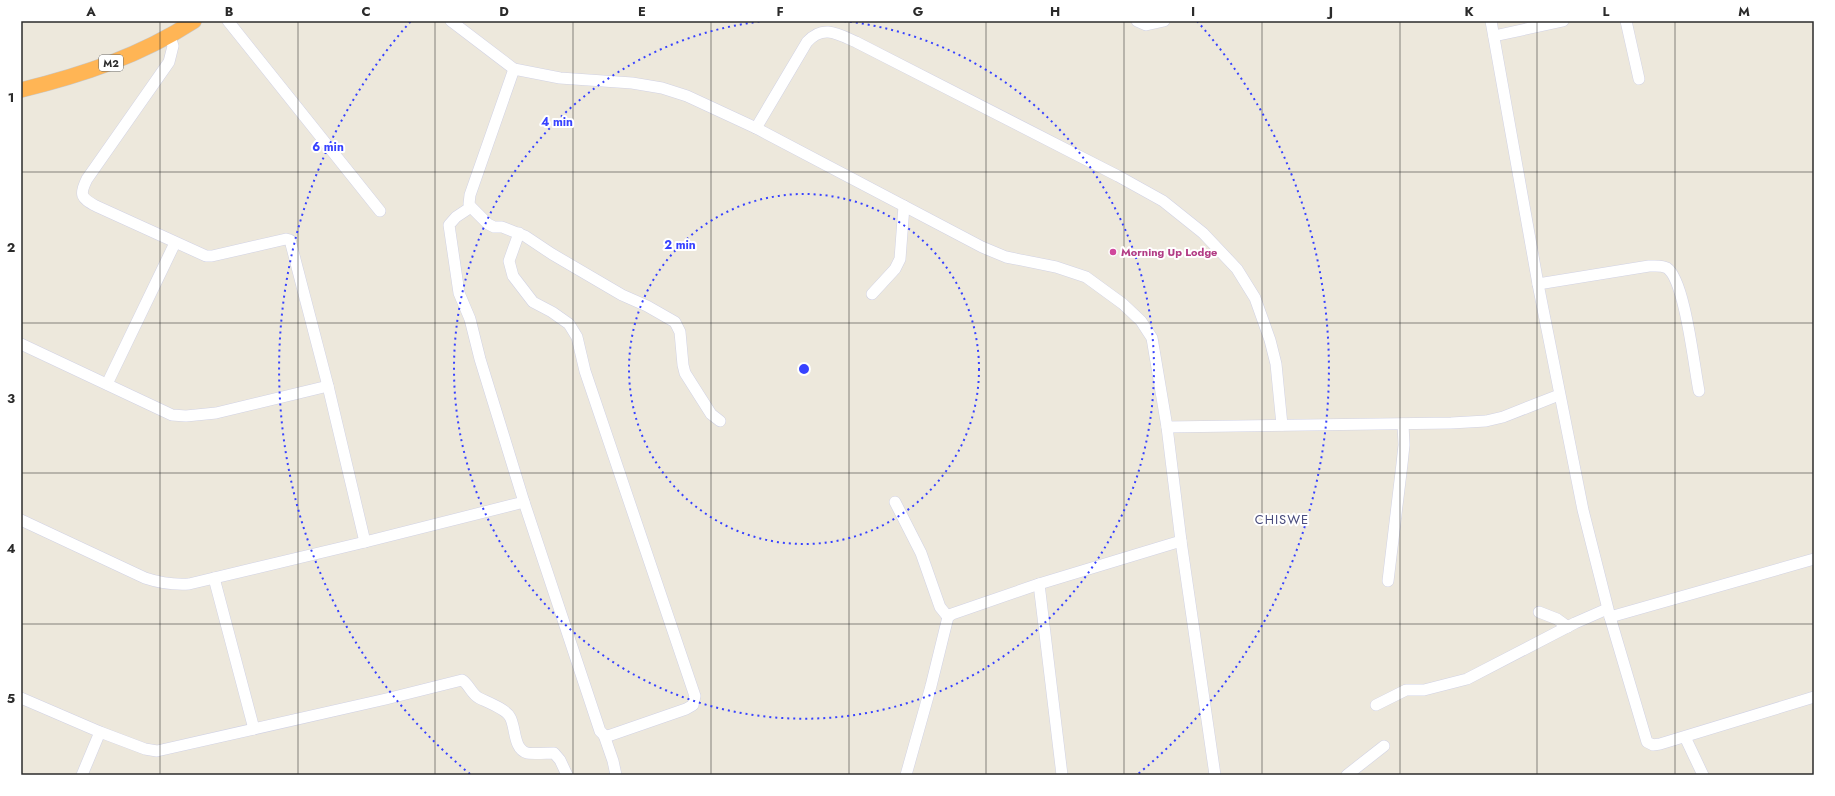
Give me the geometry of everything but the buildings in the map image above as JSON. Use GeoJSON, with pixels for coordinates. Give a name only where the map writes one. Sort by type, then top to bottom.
{"type":"FeatureCollection","features":[{"type":"Feature","properties":{"kind":"highway","name":"M2"},"geometry":{"type":"LineString","coordinates":[[21,90],[96,69],[132,55],[170,36],[194,21]]}},
{"type":"Feature","properties":{"kind":"street"},"geometry":{"type":"LineString","coordinates":[[228,21],[380,211]]}},
{"type":"Feature","properties":{"kind":"street"},"geometry":{"type":"LineString","coordinates":[[451,21],[514,70],[560,78],[632,83],[662,88],[687,96],[756,128],[982,247],[1006,257],[1056,267],[1086,277],[1123,304],[1141,321],[1152,338],[1167,427],[1181,541],[1215,775]]}},
{"type":"Feature","properties":{"kind":"street"},"geometry":{"type":"LineString","coordinates":[[1137,21],[1146,25],[1164,21]]}},
{"type":"Feature","properties":{"kind":"street"},"geometry":{"type":"LineString","coordinates":[[1491,21],[1538,284],[1582,510],[1609,613],[1647,742],[1653,745],[1814,697]]}},
{"type":"Feature","properties":{"kind":"street"},"geometry":{"type":"LineString","coordinates":[[1494,36],[1563,21]]}},
{"type":"Feature","properties":{"kind":"street"},"geometry":{"type":"LineString","coordinates":[[1626,21],[1639,79]]}},
{"type":"Feature","properties":{"kind":"street"},"geometry":{"type":"LineString","coordinates":[[756,128],[806,42],[817,33],[830,31],[856,42],[1051,141],[1163,201],[1184,216],[1218,248],[1236,269],[1255,298],[1270,340],[1276,364],[1282,425]]}},
{"type":"Feature","properties":{"kind":"street"},"geometry":{"type":"LineString","coordinates":[[170,36],[173,46],[169,62],[87,179],[82,188],[82,195],[84,200],[96,206],[206,256],[212,256],[286,239],[290,240],[328,386],[365,542]]}},
{"type":"Feature","properties":{"kind":"street"},"geometry":{"type":"LineString","coordinates":[[514,70],[470,195],[469,204],[471,208],[488,224],[519,233],[622,295],[642,303],[675,322],[680,332],[685,372],[711,414],[720,421]]}},
{"type":"Feature","properties":{"kind":"street"},"geometry":{"type":"LineString","coordinates":[[872,294],[896,269],[900,259],[904,206]]}},
{"type":"Feature","properties":{"kind":"street"},"geometry":{"type":"LineString","coordinates":[[471,208],[456,217],[449,225],[459,293],[470,319],[480,359],[524,502],[600,731],[604,735],[613,761],[616,775]]}},
{"type":"Feature","properties":{"kind":"street"},"geometry":{"type":"LineString","coordinates":[[519,233],[509,261],[513,276],[533,302],[552,312],[569,324],[577,337],[585,371],[695,696],[694,705],[686,709],[608,736],[604,735]]}},
{"type":"Feature","properties":{"kind":"street"},"geometry":{"type":"LineString","coordinates":[[107,384],[175,243]]}},
{"type":"Feature","properties":{"kind":"street"},"geometry":{"type":"LineString","coordinates":[[1538,284],[1649,266],[1666,267],[1679,287],[1699,391]]}},
{"type":"Feature","properties":{"kind":"street"},"geometry":{"type":"LineString","coordinates":[[21,344],[172,415],[180,417],[216,413],[328,386]]}},
{"type":"Feature","properties":{"kind":"street"},"geometry":{"type":"LineString","coordinates":[[1167,427],[1403,424],[1486,421],[1559,395]]}},
{"type":"Feature","properties":{"kind":"street"},"geometry":{"type":"LineString","coordinates":[[1388,581],[1402,464],[1403,424]]}},
{"type":"Feature","properties":{"kind":"street"},"geometry":{"type":"LineString","coordinates":[[21,520],[156,581],[173,584],[189,584],[524,502]]}},
{"type":"Feature","properties":{"kind":"street"},"geometry":{"type":"LineString","coordinates":[[895,502],[921,553],[940,607],[948,617]]}},
{"type":"Feature","properties":{"kind":"street"},"geometry":{"type":"LineString","coordinates":[[906,775],[931,686],[948,617],[952,614],[1039,584],[1181,541]]}},
{"type":"Feature","properties":{"kind":"street"},"geometry":{"type":"LineString","coordinates":[[1376,705],[1406,690],[1424,690],[1467,679],[1568,627],[1609,613],[1814,558]]}},
{"type":"Feature","properties":{"kind":"street"},"geometry":{"type":"LineString","coordinates":[[214,578],[254,728]]}},
{"type":"Feature","properties":{"kind":"street"},"geometry":{"type":"LineString","coordinates":[[1039,584],[1062,775]]}},
{"type":"Feature","properties":{"kind":"street"},"geometry":{"type":"LineString","coordinates":[[1539,612],[1557,619],[1568,627]]}},
{"type":"Feature","properties":{"kind":"street"},"geometry":{"type":"LineString","coordinates":[[21,698],[100,732],[145,749],[157,751],[254,728],[386,700],[462,680],[466,682],[474,695],[494,705],[510,717],[518,744],[522,750],[527,753],[554,753],[560,760],[567,775]]}},
{"type":"Feature","properties":{"kind":"street"},"geometry":{"type":"LineString","coordinates":[[82,775],[100,732]]}},
{"type":"Feature","properties":{"kind":"street"},"geometry":{"type":"LineString","coordinates":[[1685,736],[1703,775]]}},
{"type":"Feature","properties":{"kind":"street"},"geometry":{"type":"LineString","coordinates":[[1347,775],[1384,746]]}},
{"type":"Feature","properties":{"kind":"place","name":"Morning Up Lodge"},"geometry":{"type":"Point","coordinates":[1113,252]}},
{"type":"Feature","properties":{"kind":"district","name":"CHISWE"},"geometry":{"type":"Point","coordinates":[1282,519]}}]}
